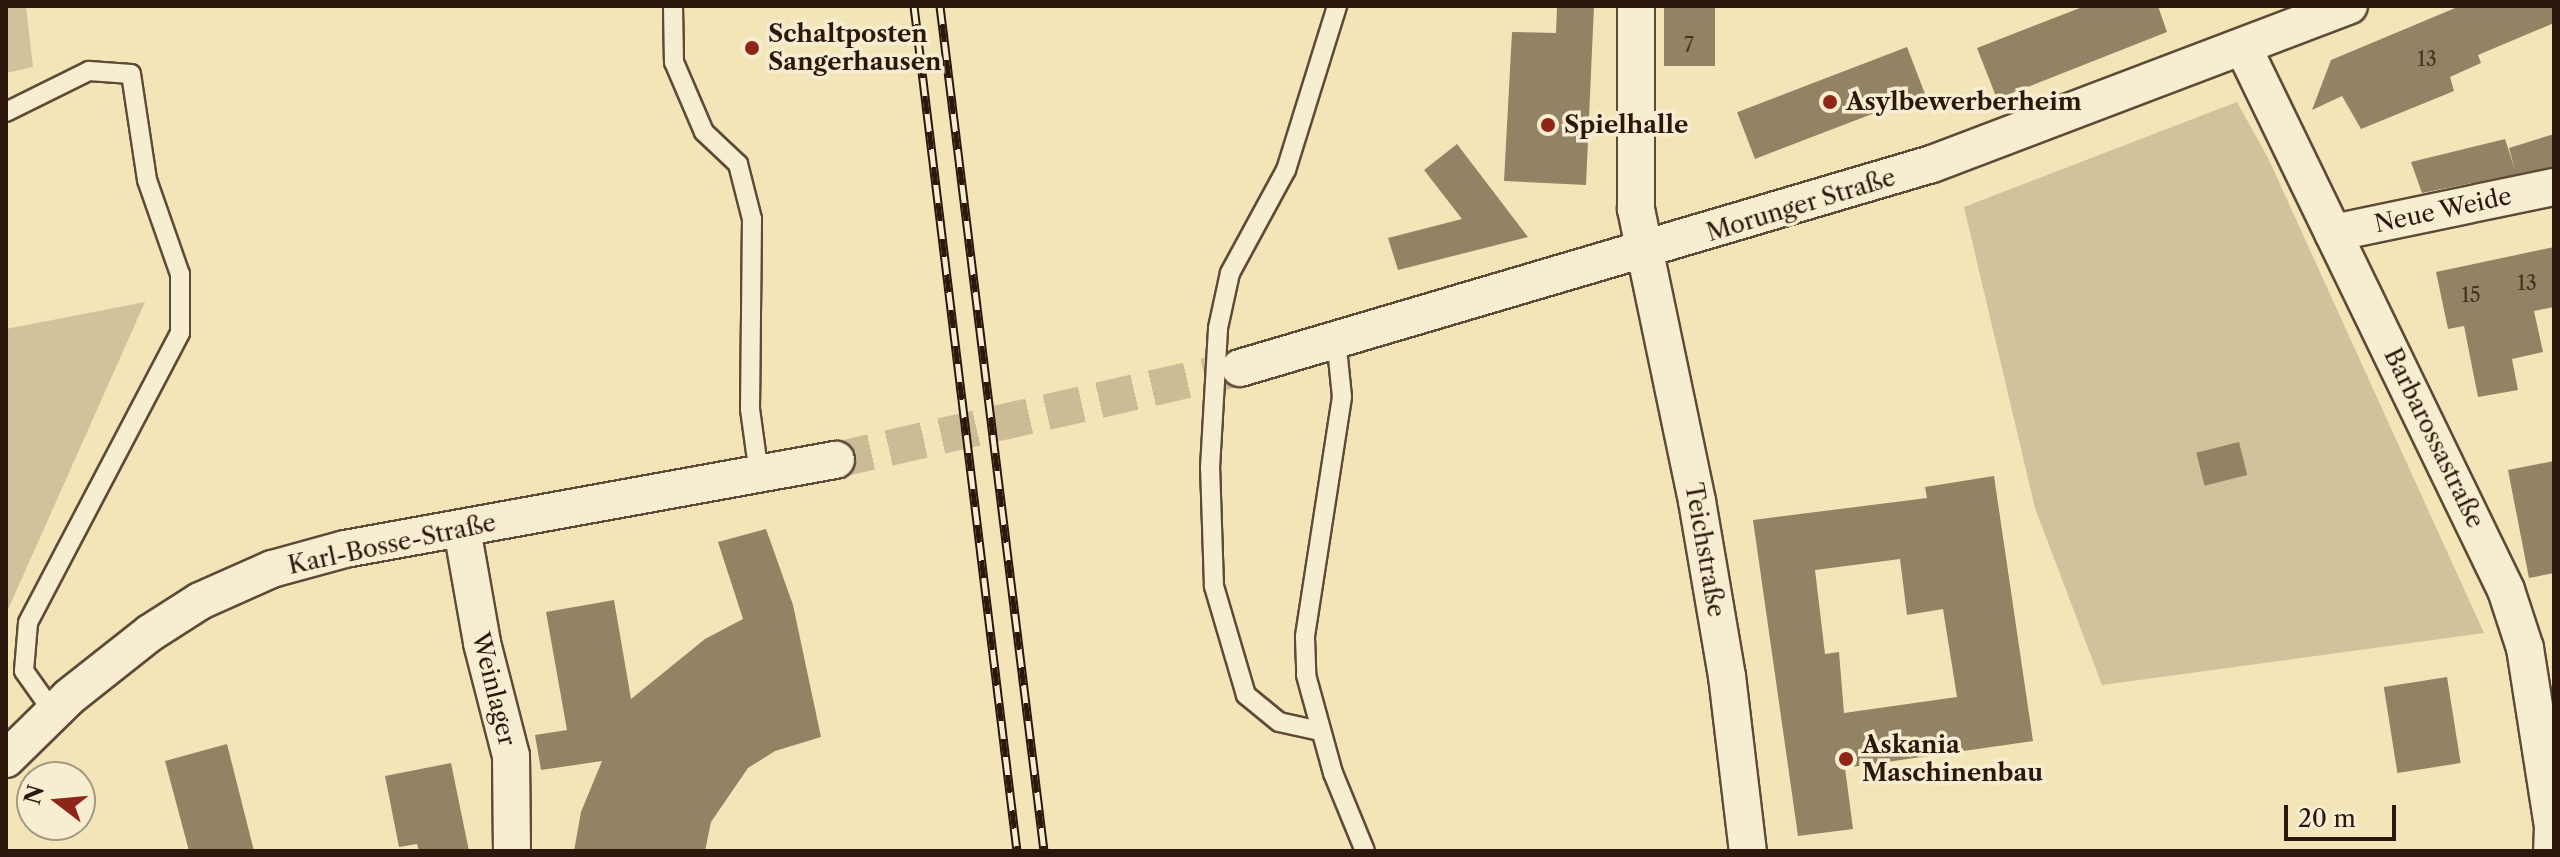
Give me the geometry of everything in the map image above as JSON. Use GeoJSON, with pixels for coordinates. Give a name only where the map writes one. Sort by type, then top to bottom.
{"type":"FeatureCollection","features":[{"type":"Feature","properties":{"kind":"street","name":"Teichstraße"},"geometry":{"type":"LineString","coordinates":[[1636,6],[1635,191],[1642,252],[1700,515],[1727,676],[1748,851]]}},
{"type":"Feature","properties":{"kind":"street","name":"Morunger Straße"},"geometry":{"type":"LineString","coordinates":[[1240,368],[1642,252],[1932,164],[2349,6]]}},
{"type":"Feature","properties":{"kind":"street","name":"Barbarossastraße"},"geometry":{"type":"LineString","coordinates":[[2243,47],[2484,539],[2540,646],[2553,827],[2552,851]]}},
{"type":"Feature","properties":{"kind":"street","name":"Neue Weide"},"geometry":{"type":"LineString","coordinates":[[2333,233],[2554,187]]}},
{"type":"Feature","properties":{"kind":"street","name":"Karl-Bosse-Straße"},"geometry":{"type":"LineString","coordinates":[[6,759],[53,712],[150,633],[235,584],[311,557],[836,460]]}},
{"type":"Feature","properties":{"kind":"street","name":"Weinlager"},"geometry":{"type":"LineString","coordinates":[[462,529],[480,635],[511,756],[512,851]]}},
{"type":"Feature","properties":{"kind":"lane"},"geometry":{"type":"LineString","coordinates":[[673,6],[674,62],[704,132],[738,164],[752,219],[750,409],[759,475]]}},
{"type":"Feature","properties":{"kind":"lane"},"geometry":{"type":"LineString","coordinates":[[1320,731],[1279,722],[1246,695],[1214,586],[1210,468],[1218,328],[1230,273],[1286,170],[1337,6]]}},
{"type":"Feature","properties":{"kind":"lane"},"geometry":{"type":"LineString","coordinates":[[6,112],[89,71],[131,74],[147,180],[180,274],[180,333],[28,623],[24,671],[53,712]]}},
{"type":"Feature","properties":{"kind":"lane"},"geometry":{"type":"LineString","coordinates":[[1336,338],[1342,397],[1305,637],[1306,675],[1320,731],[1365,851]]}},
{"type":"Feature","properties":{"kind":"shaded area"},"geometry":{"type":"Polygon","coordinates":[[[6,6],[26,6],[33,67],[6,73],[6,6]]]}},
{"type":"Feature","properties":{"kind":"shaded area"},"geometry":{"type":"Polygon","coordinates":[[[2237,102],[2269,160],[2484,633],[2102,685],[2035,508],[1964,207],[2237,102]]]}},
{"type":"Feature","properties":{"kind":"shaded area"},"geometry":{"type":"Polygon","coordinates":[[[145,302],[6,614],[6,329],[145,302]]]}},
{"type":"Feature","properties":{"kind":"building","name":"Spielhalle"},"geometry":{"type":"Polygon","coordinates":[[[1557,6],[1594,6],[1586,185],[1504,181],[1512,32],[1556,33],[1557,6]]]}},
{"type":"Feature","properties":{"kind":"building"},"geometry":{"type":"Polygon","coordinates":[[[1664,6],[1715,6],[1715,66],[1664,66],[1664,6]]]}},
{"type":"Feature","properties":{"kind":"building"},"geometry":{"type":"Polygon","coordinates":[[[2085,6],[2158,6],[2167,32],[1997,99],[1977,48],[2085,6]]]}},
{"type":"Feature","properties":{"kind":"building"},"geometry":{"type":"Polygon","coordinates":[[[2460,6],[2554,6],[2554,23],[2478,55],[2481,63],[2450,77],[2454,91],[2361,129],[2342,96],[2312,110],[2331,60],[2460,6]]]}},
{"type":"Feature","properties":{"kind":"building","name":"Asylbewerberheim"},"geometry":{"type":"Polygon","coordinates":[[[1907,47],[1925,94],[1755,159],[1737,112],[1907,47]]]}},
{"type":"Feature","properties":{"kind":"building"},"geometry":{"type":"Polygon","coordinates":[[[2554,134],[2554,167],[2422,193],[2411,162],[2505,139],[2515,170],[2509,148],[2554,134]]]}},
{"type":"Feature","properties":{"kind":"building"},"geometry":{"type":"Polygon","coordinates":[[[1457,144],[1528,237],[1398,270],[1388,238],[1462,219],[1424,170],[1457,144]]]}},
{"type":"Feature","properties":{"kind":"building"},"geometry":{"type":"Polygon","coordinates":[[[2554,247],[2554,307],[2534,311],[2543,352],[2512,359],[2518,390],[2478,397],[2464,326],[2448,329],[2436,272],[2554,247]]]}},
{"type":"Feature","properties":{"kind":"building"},"geometry":{"type":"Polygon","coordinates":[[[2239,442],[2247,475],[2205,486],[2196,453],[2239,442]]]}},
{"type":"Feature","properties":{"kind":"building"},"geometry":{"type":"Polygon","coordinates":[[[2554,461],[2554,573],[2529,578],[2508,470],[2554,461]]]}},
{"type":"Feature","properties":{"kind":"building"},"geometry":{"type":"Polygon","coordinates":[[[1994,476],[2033,741],[1845,768],[1853,829],[1798,836],[1753,520],[1927,498],[1925,487],[1994,476]],[[1900,559],[1815,570],[1825,654],[1839,652],[1844,713],[1957,697],[1943,609],[1907,615],[1900,559]]]}},
{"type":"Feature","properties":{"kind":"building"},"geometry":{"type":"Polygon","coordinates":[[[766,529],[793,605],[821,737],[775,751],[748,768],[711,822],[705,851],[574,851],[581,812],[602,761],[541,770],[535,735],[567,730],[546,612],[614,600],[631,699],[705,639],[743,619],[718,542],[766,529]]]}},
{"type":"Feature","properties":{"kind":"building"},"geometry":{"type":"Polygon","coordinates":[[[2447,677],[2461,763],[2397,773],[2384,687],[2447,677]]]}},
{"type":"Feature","properties":{"kind":"building"},"geometry":{"type":"Polygon","coordinates":[[[227,744],[254,851],[189,851],[165,761],[227,744]]]}},
{"type":"Feature","properties":{"kind":"building"},"geometry":{"type":"Polygon","coordinates":[[[451,763],[469,851],[419,851],[417,844],[399,847],[385,776],[451,763]]]}},
{"type":"Feature","properties":{"kind":"tunnel"},"geometry":{"type":"LineString","coordinates":[[836,460],[1240,368]]}},
{"type":"Feature","properties":{"kind":"railway"},"geometry":{"type":"LineString","coordinates":[[914,6],[1017,851]]}},
{"type":"Feature","properties":{"kind":"railway"},"geometry":{"type":"LineString","coordinates":[[940,6],[1044,851]]}},
{"type":"Feature","properties":{"kind":"place","name":"Schaltposten Sangerhausen"},"geometry":{"type":"Point","coordinates":[752,48]}},
{"type":"Feature","properties":{"kind":"place","name":"Asylbewerberheim"},"geometry":{"type":"Point","coordinates":[1830,102]}},
{"type":"Feature","properties":{"kind":"place","name":"Spielhalle"},"geometry":{"type":"Point","coordinates":[1548,125]}},
{"type":"Feature","properties":{"kind":"place","name":"Askania Maschinenbau"},"geometry":{"type":"Point","coordinates":[1846,759]}}]}
